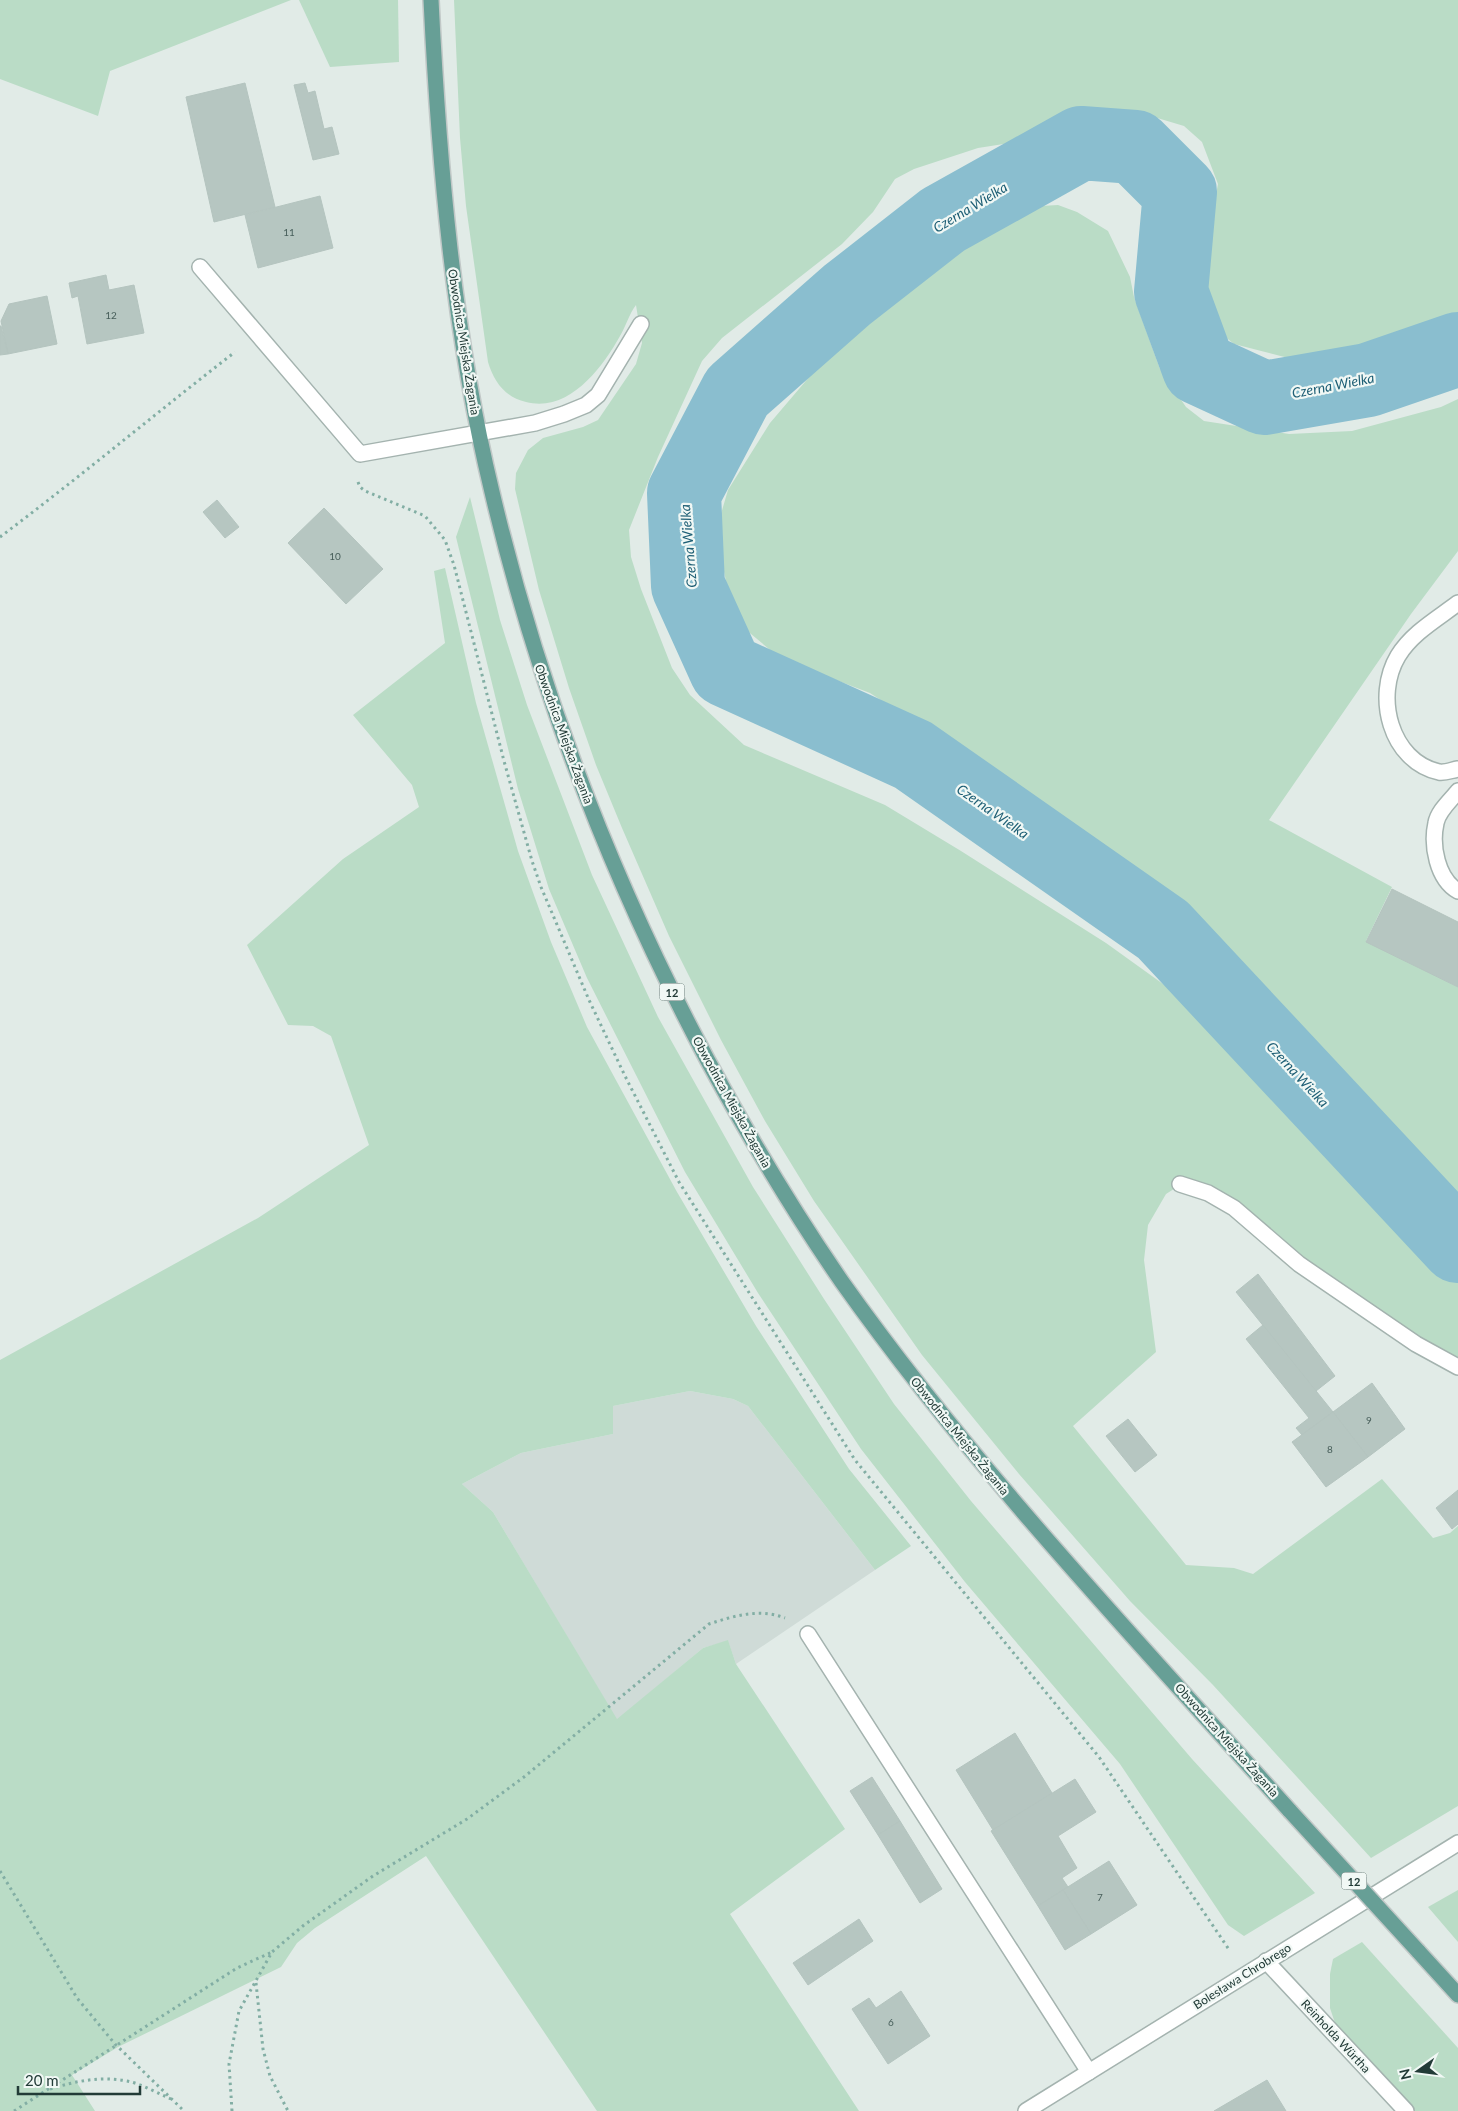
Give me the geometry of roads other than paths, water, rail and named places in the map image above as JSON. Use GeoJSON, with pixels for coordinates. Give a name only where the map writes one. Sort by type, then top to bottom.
{"type":"FeatureCollection","features":[{"type":"Feature","properties":{"kind":"main road","name":"Obwodnica Miejska Żagania"},"geometry":{"type":"LineString","coordinates":[[431,0],[436,102],[452,271],[479,434],[492,493],[552,705],[595,821],[667,983],[743,1125],[791,1205],[841,1281],[898,1358],[1025,1516],[1458,1995]]}},
{"type":"Feature","properties":{"kind":"street"},"geometry":{"type":"LineString","coordinates":[[200,267],[360,454],[535,423],[586,405],[598,395],[641,324]]}},
{"type":"Feature","properties":{"kind":"street"},"geometry":{"type":"LineString","coordinates":[[1458,604],[1412,637],[1398,657],[1388,681],[1388,716],[1399,746],[1417,764],[1441,772],[1458,769]]}},
{"type":"Feature","properties":{"kind":"street"},"geometry":{"type":"LineString","coordinates":[[1458,790],[1436,822],[1436,856],[1440,872],[1450,886],[1458,891]]}},
{"type":"Feature","properties":{"kind":"street"},"geometry":{"type":"LineString","coordinates":[[1180,1184],[1208,1193],[1234,1208],[1299,1264],[1416,1344],[1458,1367]]}},
{"type":"Feature","properties":{"kind":"street"},"geometry":{"type":"LineString","coordinates":[[808,1634],[1089,2072]]}},
{"type":"Feature","properties":{"kind":"street","name":"Bolesława Chrobrego"},"geometry":{"type":"LineString","coordinates":[[1026,2111],[1458,1843]]}},
{"type":"Feature","properties":{"kind":"street","name":"Reinholda Würtha"},"geometry":{"type":"LineString","coordinates":[[1266,1961],[1406,2111]]}},
{"type":"Feature","properties":{"kind":"waterway","name":"Czerna Wielka"},"geometry":{"type":"LineString","coordinates":[[1458,349],[1368,380],[1264,398],[1199,368],[1171,292],[1180,192],[1135,147],[1081,143],[943,220],[847,295],[737,392],[684,493],[688,586],[726,670],[913,755],[1163,930],[1458,1246]]}}]}
